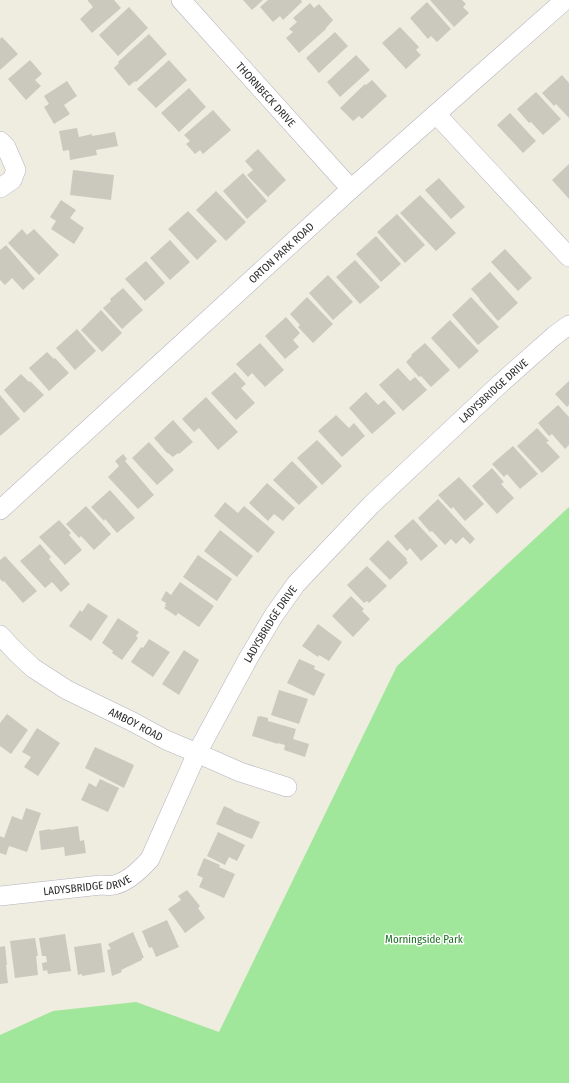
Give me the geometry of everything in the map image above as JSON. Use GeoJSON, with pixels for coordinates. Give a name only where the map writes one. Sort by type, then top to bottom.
{"type":"FeatureCollection","features":[{"type":"Feature","properties":{"kind":"street","name":"THORNBECK DRIVE"},"geometry":{"type":"LineString","coordinates":[[181,0],[351,189]]}},
{"type":"Feature","properties":{"kind":"street","name":"ORTON PARK ROAD"},"geometry":{"type":"LineString","coordinates":[[0,510],[351,189],[565,0]]}},
{"type":"Feature","properties":{"kind":"street"},"geometry":{"type":"LineString","coordinates":[[436,114],[569,257]]}},
{"type":"Feature","properties":{"kind":"street"},"geometry":{"type":"LineString","coordinates":[[0,141],[6,147],[16,170],[12,180],[0,188]]}},
{"type":"Feature","properties":{"kind":"street","name":"LADYSBRIDGE DRIVE"},"geometry":{"type":"LineString","coordinates":[[0,896],[101,885],[115,885],[126,880],[142,867],[150,858],[197,753],[249,656],[274,615],[296,584],[370,505],[500,383],[554,336],[569,325]]}},
{"type":"Feature","properties":{"kind":"street","name":"AMBOY ROAD"},"geometry":{"type":"LineString","coordinates":[[0,635],[33,668],[67,690],[166,740],[240,772],[287,787]]}},
{"type":"Feature","properties":{"kind":"green space","name":"Morningside Park"},"geometry":{"type":"Polygon","coordinates":[[[569,507],[569,1083],[0,1083],[0,1035],[53,1011],[136,1002],[219,1032],[397,666],[569,507]]]}},
{"type":"Feature","properties":{"kind":"building"},"geometry":{"type":"Polygon","coordinates":[[[88,0],[114,0],[121,8],[92,33],[80,19],[93,7],[88,0]]]}},
{"type":"Feature","properties":{"kind":"building"},"geometry":{"type":"Polygon","coordinates":[[[243,0],[263,0],[252,10],[243,0]]]}},
{"type":"Feature","properties":{"kind":"building"},"geometry":{"type":"Polygon","coordinates":[[[268,0],[301,0],[302,2],[283,20],[280,16],[273,22],[260,7],[268,0]]]}},
{"type":"Feature","properties":{"kind":"building"},"geometry":{"type":"Polygon","coordinates":[[[430,0],[462,0],[466,4],[463,7],[469,13],[454,27],[430,0]]]}},
{"type":"Feature","properties":{"kind":"building"},"geometry":{"type":"Polygon","coordinates":[[[427,2],[451,29],[437,42],[431,36],[428,39],[410,18],[427,2]]]}},
{"type":"Feature","properties":{"kind":"building"},"geometry":{"type":"Polygon","coordinates":[[[310,3],[314,8],[319,4],[333,20],[326,29],[299,53],[286,38],[293,32],[289,29],[297,22],[293,18],[310,3]]]}},
{"type":"Feature","properties":{"kind":"building"},"geometry":{"type":"Polygon","coordinates":[[[129,7],[148,28],[118,56],[99,35],[129,7]]]}},
{"type":"Feature","properties":{"kind":"building"},"geometry":{"type":"Polygon","coordinates":[[[400,27],[419,47],[416,50],[421,55],[406,69],[382,43],[400,27]]]}},
{"type":"Feature","properties":{"kind":"building"},"geometry":{"type":"Polygon","coordinates":[[[335,32],[348,46],[319,73],[306,58],[335,32]]]}},
{"type":"Feature","properties":{"kind":"building"},"geometry":{"type":"Polygon","coordinates":[[[149,34],[167,54],[136,82],[135,81],[129,86],[114,68],[119,63],[118,62],[149,34]]]}},
{"type":"Feature","properties":{"kind":"building"},"geometry":{"type":"Polygon","coordinates":[[[2,37],[18,54],[0,70],[0,39],[2,37]]]}},
{"type":"Feature","properties":{"kind":"building"},"geometry":{"type":"Polygon","coordinates":[[[356,55],[370,70],[340,97],[327,82],[356,55]]]}},
{"type":"Feature","properties":{"kind":"building"},"geometry":{"type":"Polygon","coordinates":[[[30,60],[42,74],[35,80],[41,86],[26,100],[8,79],[30,60]]]}},
{"type":"Feature","properties":{"kind":"building"},"geometry":{"type":"Polygon","coordinates":[[[169,60],[187,80],[156,108],[137,89],[169,60]]]}},
{"type":"Feature","properties":{"kind":"building"},"geometry":{"type":"Polygon","coordinates":[[[562,75],[569,83],[569,118],[556,104],[554,106],[542,93],[562,75]]]}},
{"type":"Feature","properties":{"kind":"building"},"geometry":{"type":"Polygon","coordinates":[[[372,80],[387,96],[362,119],[359,116],[353,121],[340,108],[365,84],[366,85],[372,80]]]}},
{"type":"Feature","properties":{"kind":"building"},"geometry":{"type":"Polygon","coordinates":[[[67,81],[77,96],[64,105],[70,114],[54,124],[44,107],[49,104],[44,96],[67,81]]]}},
{"type":"Feature","properties":{"kind":"building"},"geometry":{"type":"Polygon","coordinates":[[[189,88],[206,107],[179,132],[161,113],[189,88]]]}},
{"type":"Feature","properties":{"kind":"building"},"geometry":{"type":"Polygon","coordinates":[[[536,92],[561,119],[543,135],[531,122],[529,123],[517,109],[536,92]]]}},
{"type":"Feature","properties":{"kind":"building"},"geometry":{"type":"Polygon","coordinates":[[[213,110],[231,130],[203,154],[200,150],[195,154],[186,144],[190,141],[184,135],[213,110]]]}},
{"type":"Feature","properties":{"kind":"building"},"geometry":{"type":"Polygon","coordinates":[[[510,113],[536,141],[523,153],[497,125],[510,113]]]}},
{"type":"Feature","properties":{"kind":"building"},"geometry":{"type":"Polygon","coordinates":[[[77,128],[79,137],[115,132],[118,146],[96,150],[97,155],[70,160],[69,150],[63,151],[59,131],[77,128]]]}},
{"type":"Feature","properties":{"kind":"building"},"geometry":{"type":"Polygon","coordinates":[[[258,149],[286,180],[268,197],[247,175],[253,170],[245,161],[258,149]]]}},
{"type":"Feature","properties":{"kind":"building"},"geometry":{"type":"Polygon","coordinates":[[[569,164],[569,199],[552,180],[569,164]]]}},
{"type":"Feature","properties":{"kind":"building"},"geometry":{"type":"Polygon","coordinates":[[[73,170],[114,175],[111,200],[70,195],[73,170]]]}},
{"type":"Feature","properties":{"kind":"building"},"geometry":{"type":"Polygon","coordinates":[[[243,173],[267,201],[247,219],[223,191],[243,173]]]}},
{"type":"Feature","properties":{"kind":"building"},"geometry":{"type":"Polygon","coordinates":[[[439,178],[465,207],[451,219],[425,190],[439,178]]]}},
{"type":"Feature","properties":{"kind":"building"},"geometry":{"type":"Polygon","coordinates":[[[216,191],[246,222],[226,241],[196,210],[216,191]]]}},
{"type":"Feature","properties":{"kind":"building"},"geometry":{"type":"Polygon","coordinates":[[[420,195],[456,233],[436,251],[400,213],[420,195]]]}},
{"type":"Feature","properties":{"kind":"building"},"geometry":{"type":"Polygon","coordinates":[[[61,200],[76,210],[70,218],[84,228],[74,244],[51,229],[56,221],[50,217],[61,200]]]}},
{"type":"Feature","properties":{"kind":"building"},"geometry":{"type":"Polygon","coordinates":[[[188,211],[217,241],[197,260],[168,229],[188,211]]]}},
{"type":"Feature","properties":{"kind":"building"},"geometry":{"type":"Polygon","coordinates":[[[397,214],[425,245],[405,263],[377,232],[397,214]]]}},
{"type":"Feature","properties":{"kind":"building"},"geometry":{"type":"Polygon","coordinates":[[[22,229],[27,235],[34,229],[59,255],[39,275],[8,243],[22,229]]]}},
{"type":"Feature","properties":{"kind":"building"},"geometry":{"type":"Polygon","coordinates":[[[376,236],[401,264],[381,282],[356,254],[376,236]]]}},
{"type":"Feature","properties":{"kind":"building"},"geometry":{"type":"Polygon","coordinates":[[[170,240],[190,262],[170,280],[150,258],[170,240]]]}},
{"type":"Feature","properties":{"kind":"building"},"geometry":{"type":"Polygon","coordinates":[[[6,245],[35,279],[23,290],[12,278],[5,285],[0,280],[0,250],[6,245]]]}},
{"type":"Feature","properties":{"kind":"building"},"geometry":{"type":"Polygon","coordinates":[[[505,249],[532,278],[518,291],[491,262],[505,249]]]}},
{"type":"Feature","properties":{"kind":"building"},"geometry":{"type":"Polygon","coordinates":[[[355,260],[380,287],[360,304],[336,277],[355,260]]]}},
{"type":"Feature","properties":{"kind":"building"},"geometry":{"type":"Polygon","coordinates":[[[146,261],[165,283],[145,301],[125,279],[146,261]]]}},
{"type":"Feature","properties":{"kind":"building"},"geometry":{"type":"Polygon","coordinates":[[[490,272],[518,303],[498,321],[471,289],[490,272]]]}},
{"type":"Feature","properties":{"kind":"building"},"geometry":{"type":"Polygon","coordinates":[[[328,275],[353,302],[333,320],[309,293],[328,275]]]}},
{"type":"Feature","properties":{"kind":"building"},"geometry":{"type":"Polygon","coordinates":[[[123,288],[143,310],[122,329],[103,308],[111,301],[110,299],[123,288]]]}},
{"type":"Feature","properties":{"kind":"building"},"geometry":{"type":"Polygon","coordinates":[[[307,297],[333,324],[313,343],[298,327],[300,325],[290,314],[307,297]]]}},
{"type":"Feature","properties":{"kind":"building"},"geometry":{"type":"Polygon","coordinates":[[[471,297],[499,327],[478,345],[452,315],[471,297]]]}},
{"type":"Feature","properties":{"kind":"building"},"geometry":{"type":"Polygon","coordinates":[[[101,310],[122,333],[102,352],[81,330],[101,310]]]}},
{"type":"Feature","properties":{"kind":"building"},"geometry":{"type":"Polygon","coordinates":[[[286,317],[300,333],[293,340],[299,347],[285,359],[265,336],[286,317]]]}},
{"type":"Feature","properties":{"kind":"building"},"geometry":{"type":"Polygon","coordinates":[[[450,320],[479,351],[459,369],[431,338],[450,320]]]}},
{"type":"Feature","properties":{"kind":"building"},"geometry":{"type":"Polygon","coordinates":[[[77,329],[96,351],[75,370],[56,348],[77,329]]]}},
{"type":"Feature","properties":{"kind":"building"},"geometry":{"type":"Polygon","coordinates":[[[260,343],[284,370],[265,387],[252,373],[248,377],[236,364],[260,343]]]}},
{"type":"Feature","properties":{"kind":"building"},"geometry":{"type":"Polygon","coordinates":[[[425,343],[450,370],[431,387],[421,376],[419,377],[406,362],[412,356],[411,355],[425,343]]]}},
{"type":"Feature","properties":{"kind":"building"},"geometry":{"type":"Polygon","coordinates":[[[47,352],[69,373],[49,391],[29,368],[47,352]]]}},
{"type":"Feature","properties":{"kind":"building"},"geometry":{"type":"Polygon","coordinates":[[[398,368],[410,381],[415,377],[427,390],[403,411],[379,385],[398,368]]]}},
{"type":"Feature","properties":{"kind":"building"},"geometry":{"type":"Polygon","coordinates":[[[235,372],[246,384],[241,388],[255,403],[236,420],[211,393],[235,372]]]}},
{"type":"Feature","properties":{"kind":"building"},"geometry":{"type":"Polygon","coordinates":[[[21,374],[44,395],[24,413],[4,390],[21,374]]]}},
{"type":"Feature","properties":{"kind":"building"},"geometry":{"type":"Polygon","coordinates":[[[569,381],[569,405],[567,407],[555,394],[569,381]]]}},
{"type":"Feature","properties":{"kind":"building"},"geometry":{"type":"Polygon","coordinates":[[[366,392],[378,405],[384,400],[396,413],[372,434],[349,408],[366,392]]]}},
{"type":"Feature","properties":{"kind":"building"},"geometry":{"type":"Polygon","coordinates":[[[0,395],[20,419],[0,436],[0,395]]]}},
{"type":"Feature","properties":{"kind":"building"},"geometry":{"type":"Polygon","coordinates":[[[206,397],[238,432],[218,450],[199,428],[194,432],[182,419],[206,397]]]}},
{"type":"Feature","properties":{"kind":"building"},"geometry":{"type":"Polygon","coordinates":[[[558,405],[569,417],[569,445],[565,449],[552,434],[549,436],[538,423],[558,405]]]}},
{"type":"Feature","properties":{"kind":"building"},"geometry":{"type":"Polygon","coordinates":[[[336,415],[349,428],[354,423],[365,436],[342,457],[318,431],[336,415]]]}},
{"type":"Feature","properties":{"kind":"building"},"geometry":{"type":"Polygon","coordinates":[[[173,420],[193,442],[173,457],[167,453],[154,438],[173,420]]]}},
{"type":"Feature","properties":{"kind":"building"},"geometry":{"type":"Polygon","coordinates":[[[537,428],[549,441],[546,442],[560,457],[542,473],[517,446],[537,428]]]}},
{"type":"Feature","properties":{"kind":"building"},"geometry":{"type":"Polygon","coordinates":[[[317,440],[342,466],[322,485],[297,458],[317,440]]]}},
{"type":"Feature","properties":{"kind":"building"},"geometry":{"type":"Polygon","coordinates":[[[149,442],[174,470],[157,485],[132,458],[149,442]]]}},
{"type":"Feature","properties":{"kind":"building"},"geometry":{"type":"Polygon","coordinates":[[[513,446],[538,474],[520,489],[507,474],[504,477],[492,464],[513,446]]]}},
{"type":"Feature","properties":{"kind":"building"},"geometry":{"type":"Polygon","coordinates":[[[123,454],[127,459],[125,461],[154,495],[138,509],[108,477],[119,466],[115,461],[123,454]]]}},
{"type":"Feature","properties":{"kind":"building"},"geometry":{"type":"Polygon","coordinates":[[[292,461],[318,487],[299,505],[273,480],[292,461]]]}},
{"type":"Feature","properties":{"kind":"building"},"geometry":{"type":"Polygon","coordinates":[[[492,468],[504,482],[501,484],[514,498],[497,514],[472,486],[492,468]]]}},
{"type":"Feature","properties":{"kind":"building"},"geometry":{"type":"Polygon","coordinates":[[[459,477],[484,504],[465,521],[453,507],[451,509],[438,495],[459,477]]]}},
{"type":"Feature","properties":{"kind":"building"},"geometry":{"type":"Polygon","coordinates":[[[267,483],[295,508],[283,521],[274,514],[268,521],[249,503],[267,483]]]}},
{"type":"Feature","properties":{"kind":"building"},"geometry":{"type":"Polygon","coordinates":[[[110,490],[135,518],[117,533],[105,519],[104,521],[91,507],[110,490]]]}},
{"type":"Feature","properties":{"kind":"building"},"geometry":{"type":"Polygon","coordinates":[[[438,499],[475,539],[470,544],[463,537],[456,544],[451,539],[445,545],[432,531],[430,532],[418,518],[438,499]]]}},
{"type":"Feature","properties":{"kind":"building"},"geometry":{"type":"Polygon","coordinates":[[[225,502],[238,513],[244,506],[275,532],[258,553],[214,516],[225,502]]]}},
{"type":"Feature","properties":{"kind":"building"},"geometry":{"type":"Polygon","coordinates":[[[86,506],[111,534],[94,550],[81,536],[79,538],[66,524],[86,506]]]}},
{"type":"Feature","properties":{"kind":"building"},"geometry":{"type":"Polygon","coordinates":[[[413,519],[438,546],[421,561],[410,548],[407,551],[394,536],[413,519]]]}},
{"type":"Feature","properties":{"kind":"building"},"geometry":{"type":"Polygon","coordinates":[[[59,520],[71,533],[69,535],[82,550],[65,565],[39,537],[59,520]]]}},
{"type":"Feature","properties":{"kind":"building"},"geometry":{"type":"Polygon","coordinates":[[[220,530],[253,556],[237,577],[204,551],[220,530]]]}},
{"type":"Feature","properties":{"kind":"building"},"geometry":{"type":"Polygon","coordinates":[[[388,540],[407,559],[406,560],[408,563],[390,580],[369,559],[388,540]]]}},
{"type":"Feature","properties":{"kind":"building"},"geometry":{"type":"Polygon","coordinates":[[[40,544],[51,557],[49,559],[70,584],[61,592],[52,582],[45,588],[20,561],[40,544]]]}},
{"type":"Feature","properties":{"kind":"building"},"geometry":{"type":"Polygon","coordinates":[[[198,555],[232,579],[217,601],[183,577],[198,555]]]}},
{"type":"Feature","properties":{"kind":"building"},"geometry":{"type":"Polygon","coordinates":[[[5,556],[37,591],[23,603],[4,581],[3,582],[0,579],[0,560],[5,556]]]}},
{"type":"Feature","properties":{"kind":"building"},"geometry":{"type":"Polygon","coordinates":[[[367,566],[387,586],[369,603],[367,601],[364,603],[347,585],[367,566]]]}},
{"type":"Feature","properties":{"kind":"building"},"geometry":{"type":"Polygon","coordinates":[[[180,582],[214,606],[199,627],[178,613],[176,616],[164,608],[166,603],[161,600],[166,591],[171,595],[180,582]]]}},
{"type":"Feature","properties":{"kind":"building"},"geometry":{"type":"Polygon","coordinates":[[[351,596],[364,609],[362,611],[370,619],[353,637],[332,616],[351,596]]]}},
{"type":"Feature","properties":{"kind":"building"},"geometry":{"type":"Polygon","coordinates":[[[88,603],[108,616],[91,641],[69,626],[80,610],[82,612],[88,603]]]}},
{"type":"Feature","properties":{"kind":"building"},"geometry":{"type":"Polygon","coordinates":[[[118,618],[139,632],[136,636],[138,638],[122,660],[102,643],[118,618]]]}},
{"type":"Feature","properties":{"kind":"building"},"geometry":{"type":"Polygon","coordinates":[[[318,624],[342,642],[329,661],[319,655],[318,657],[302,646],[318,624]]]}},
{"type":"Feature","properties":{"kind":"building"},"geometry":{"type":"Polygon","coordinates":[[[149,639],[170,652],[153,677],[131,662],[141,647],[143,648],[149,639]]]}},
{"type":"Feature","properties":{"kind":"building"},"geometry":{"type":"Polygon","coordinates":[[[184,650],[199,660],[179,695],[162,684],[184,650]]]}},
{"type":"Feature","properties":{"kind":"building"},"geometry":{"type":"Polygon","coordinates":[[[299,659],[315,666],[314,669],[325,674],[314,696],[287,683],[299,659]]]}},
{"type":"Feature","properties":{"kind":"building"},"geometry":{"type":"Polygon","coordinates":[[[279,690],[308,699],[299,724],[271,715],[279,690]]]}},
{"type":"Feature","properties":{"kind":"building"},"geometry":{"type":"Polygon","coordinates":[[[7,714],[28,730],[11,754],[0,746],[0,723],[7,714]]]}},
{"type":"Feature","properties":{"kind":"building"},"geometry":{"type":"Polygon","coordinates":[[[258,716],[268,718],[268,721],[296,729],[293,739],[309,744],[305,757],[284,750],[285,745],[252,736],[258,716]]]}},
{"type":"Feature","properties":{"kind":"building"},"geometry":{"type":"Polygon","coordinates":[[[37,728],[60,743],[38,776],[24,767],[31,757],[22,752],[37,728]]]}},
{"type":"Feature","properties":{"kind":"building"},"geometry":{"type":"Polygon","coordinates":[[[95,747],[134,765],[124,788],[85,768],[95,747]]]}},
{"type":"Feature","properties":{"kind":"building"},"geometry":{"type":"Polygon","coordinates":[[[100,779],[119,788],[108,812],[81,800],[89,783],[96,787],[100,779]]]}},
{"type":"Feature","properties":{"kind":"building"},"geometry":{"type":"Polygon","coordinates":[[[224,806],[260,822],[252,839],[216,824],[224,806]]]}},
{"type":"Feature","properties":{"kind":"building"},"geometry":{"type":"Polygon","coordinates":[[[26,808],[41,813],[27,852],[9,846],[6,855],[0,853],[0,836],[4,838],[12,816],[22,820],[26,808]]]}},
{"type":"Feature","properties":{"kind":"building"},"geometry":{"type":"Polygon","coordinates":[[[78,826],[80,841],[84,840],[86,853],[65,856],[64,847],[41,850],[39,831],[78,826]]]}},
{"type":"Feature","properties":{"kind":"building"},"geometry":{"type":"Polygon","coordinates":[[[218,832],[245,845],[237,861],[229,857],[225,865],[207,856],[218,832]]]}},
{"type":"Feature","properties":{"kind":"building"},"geometry":{"type":"Polygon","coordinates":[[[204,858],[235,874],[224,898],[199,887],[203,878],[197,875],[204,858]]]}},
{"type":"Feature","properties":{"kind":"building"},"geometry":{"type":"Polygon","coordinates":[[[187,890],[200,906],[198,908],[205,918],[185,933],[168,909],[181,900],[178,896],[187,890]]]}},
{"type":"Feature","properties":{"kind":"building"},"geometry":{"type":"Polygon","coordinates":[[[167,920],[179,947],[156,957],[152,947],[149,948],[142,931],[167,920]]]}},
{"type":"Feature","properties":{"kind":"building"},"geometry":{"type":"Polygon","coordinates":[[[133,932],[144,958],[121,970],[122,972],[112,976],[107,950],[111,949],[108,944],[133,932]]]}},
{"type":"Feature","properties":{"kind":"building"},"geometry":{"type":"Polygon","coordinates":[[[65,934],[71,971],[48,974],[47,970],[43,971],[42,963],[47,962],[46,956],[42,956],[39,938],[65,934]]]}},
{"type":"Feature","properties":{"kind":"building"},"geometry":{"type":"Polygon","coordinates":[[[35,938],[38,956],[36,956],[38,975],[15,978],[10,941],[35,938]]]}},
{"type":"Feature","properties":{"kind":"building"},"geometry":{"type":"Polygon","coordinates":[[[101,943],[105,972],[82,976],[82,974],[78,975],[74,947],[101,943]]]}},
{"type":"Feature","properties":{"kind":"building"},"geometry":{"type":"Polygon","coordinates":[[[5,946],[8,983],[0,984],[0,947],[5,946]]]}}]}
